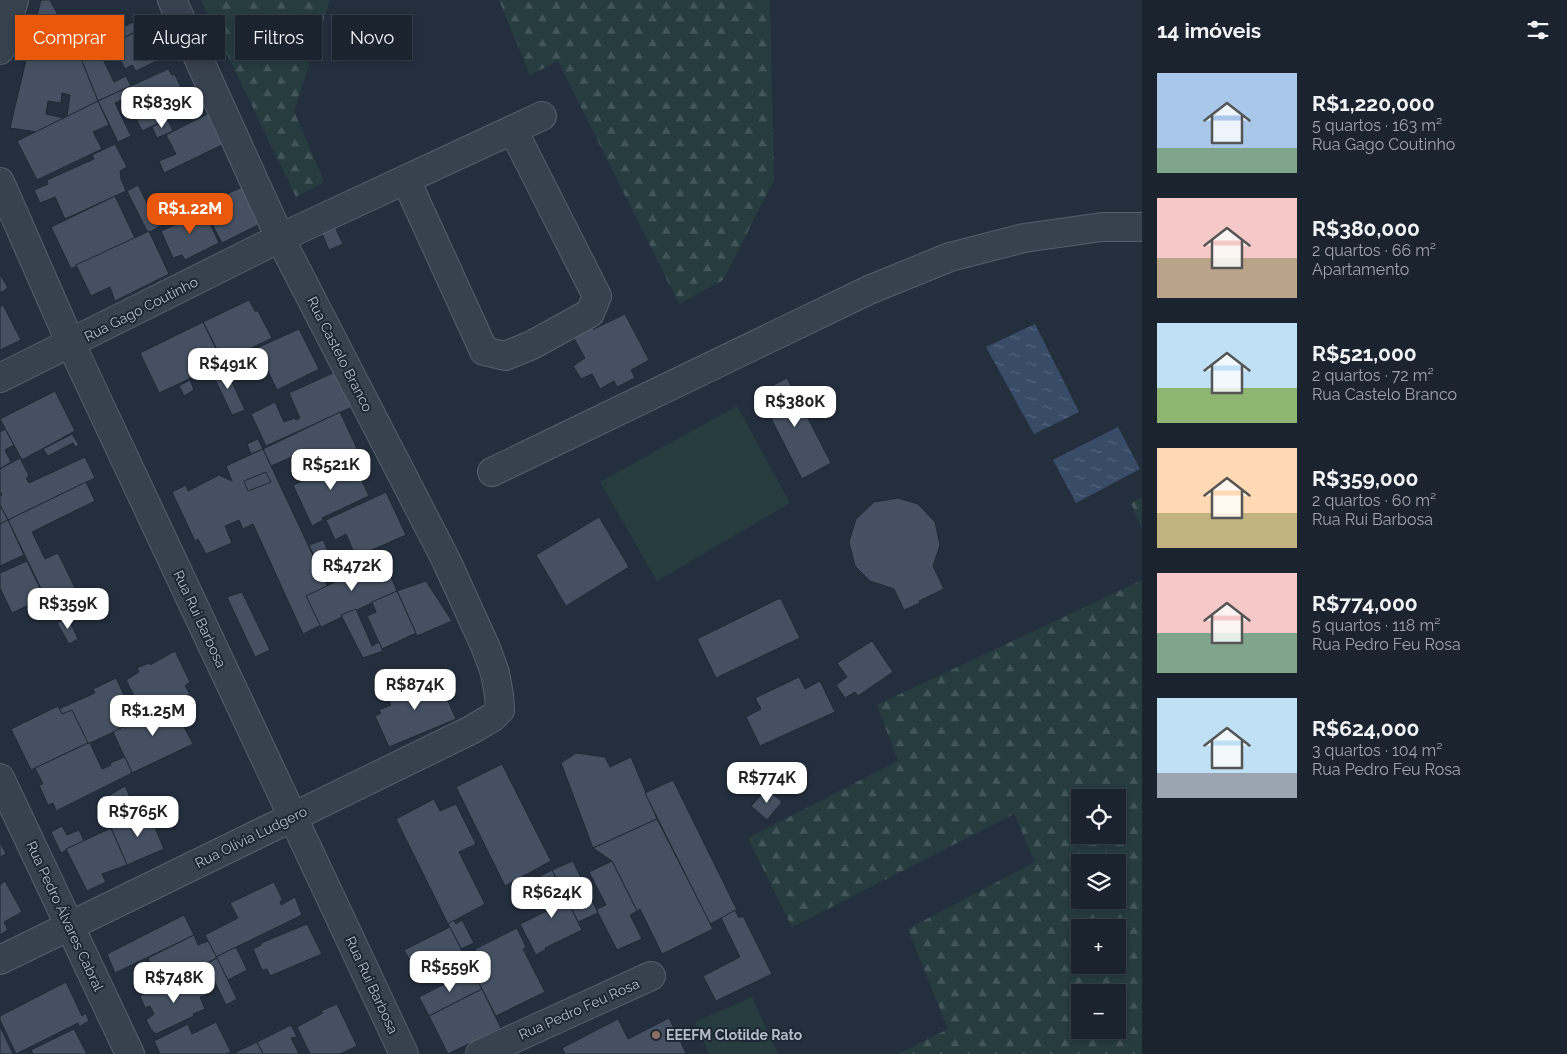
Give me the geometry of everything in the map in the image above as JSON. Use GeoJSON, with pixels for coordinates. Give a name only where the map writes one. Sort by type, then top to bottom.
{"type":"FeatureCollection","features":[{"type":"Feature","properties":{"kind":"street"},"geometry":{"type":"LineString","coordinates":[[0,50],[14,0]]}},
{"type":"Feature","properties":{"kind":"street","name":"Rua Castelo Branco"},"geometry":{"type":"LineString","coordinates":[[172,0],[280,238],[446,560],[486,648],[495,673],[500,710]]}},
{"type":"Feature","properties":{"kind":"street","name":"Rua Gago Coutinho"},"geometry":{"type":"LineString","coordinates":[[0,378],[280,238],[542,116]]}},
{"type":"Feature","properties":{"kind":"street"},"geometry":{"type":"LineString","coordinates":[[406,180],[484,351],[505,356],[532,345],[590,313],[597,296],[513,130]]}},
{"type":"Feature","properties":{"kind":"street","name":"Rua Rui Barbosa"},"geometry":{"type":"LineString","coordinates":[[0,182],[71,344],[404,1054]]}},
{"type":"Feature","properties":{"kind":"street"},"geometry":{"type":"LineString","coordinates":[[492,472],[869,290],[950,257],[1024,238],[1102,226],[1142,227]]}},
{"type":"Feature","properties":{"kind":"street","name":"Rua Olivia Ludgero"},"geometry":{"type":"LineString","coordinates":[[0,960],[471,730],[493,717],[500,710]]}},
{"type":"Feature","properties":{"kind":"street","name":"Rua Pedro Álvares Cabral"},"geometry":{"type":"LineString","coordinates":[[0,778],[130,1054]]}},
{"type":"Feature","properties":{"kind":"street","name":"Rua Pedro Feu Rosa"},"geometry":{"type":"LineString","coordinates":[[480,1054],[651,976]]}},
{"type":"Feature","properties":{"kind":"green space"},"geometry":{"type":"Polygon","coordinates":[[[201,0],[330,0],[322,25],[322,15],[235,15],[235,60],[311,60],[294,111],[324,182],[296,197],[225,50],[225,15],[208,15],[201,0]]]}},
{"type":"Feature","properties":{"kind":"green space"},"geometry":{"type":"Polygon","coordinates":[[[499,0],[770,0],[774,180],[723,280],[679,304],[558,61],[530,75],[499,0]]]}},
{"type":"Feature","properties":{"kind":"green space"},"geometry":{"type":"Polygon","coordinates":[[[737,406],[790,503],[657,581],[600,482],[737,406]]]}},
{"type":"Feature","properties":{"kind":"green space"},"geometry":{"type":"Polygon","coordinates":[[[1142,497],[1142,529],[1131,503],[1142,497]]]}},
{"type":"Feature","properties":{"kind":"green space"},"geometry":{"type":"Polygon","coordinates":[[[1142,580],[1142,1054],[898,1054],[948,1029],[908,929],[1035,862],[1014,814],[792,927],[748,838],[898,761],[877,705],[1142,580]]]}},
{"type":"Feature","properties":{"kind":"green space"},"geometry":{"type":"Polygon","coordinates":[[[752,997],[778,1054],[709,1054],[695,1022],[752,997]]]}},
{"type":"Feature","properties":{"kind":"water"},"geometry":{"type":"Polygon","coordinates":[[[1035,324],[1079,412],[1034,434],[986,347],[1035,324]]]}},
{"type":"Feature","properties":{"kind":"water"},"geometry":{"type":"Polygon","coordinates":[[[1118,427],[1140,469],[1076,503],[1053,460],[1118,427]]]}},
{"type":"Feature","properties":{"kind":"building"},"geometry":{"type":"Polygon","coordinates":[[[41,0],[50,0],[58,15],[37,15],[41,0]]]}},
{"type":"Feature","properties":{"kind":"building"},"geometry":{"type":"Polygon","coordinates":[[[134,22],[134,32],[124,38],[124,26],[134,22]]]}},
{"type":"Feature","properties":{"kind":"building"},"geometry":{"type":"Polygon","coordinates":[[[134,33],[134,60],[159,60],[136,71],[132,65],[125,69],[120,60],[124,60],[124,37],[134,33]]]}},
{"type":"Feature","properties":{"kind":"building"},"geometry":{"type":"Polygon","coordinates":[[[26,60],[81,60],[98,101],[67,117],[70,95],[62,93],[61,103],[48,101],[46,114],[64,118],[37,132],[10,128],[26,60]]]}},
{"type":"Feature","properties":{"kind":"building"},"geometry":{"type":"Polygon","coordinates":[[[81,60],[103,60],[114,82],[126,76],[131,86],[98,101],[81,60]]]}},
{"type":"Feature","properties":{"kind":"building"},"geometry":{"type":"Polygon","coordinates":[[[168,69],[172,75],[175,75],[191,108],[142,131],[126,98],[115,103],[131,136],[118,142],[98,101],[168,69]]]}},
{"type":"Feature","properties":{"kind":"building"},"geometry":{"type":"Polygon","coordinates":[[[98,101],[109,125],[93,132],[102,149],[37,180],[17,141],[98,101]]]}},
{"type":"Feature","properties":{"kind":"building"},"geometry":{"type":"Polygon","coordinates":[[[211,112],[226,143],[164,173],[159,161],[176,154],[166,135],[211,112]]]}},
{"type":"Feature","properties":{"kind":"building"},"geometry":{"type":"Polygon","coordinates":[[[167,119],[173,131],[157,138],[152,127],[167,119]]]}},
{"type":"Feature","properties":{"kind":"building"},"geometry":{"type":"Polygon","coordinates":[[[115,144],[127,167],[120,171],[126,191],[65,219],[55,197],[40,203],[34,190],[48,184],[47,180],[94,159],[92,155],[115,144]]]}},
{"type":"Feature","properties":{"kind":"building"},"geometry":{"type":"Polygon","coordinates":[[[138,185],[159,227],[148,233],[127,191],[138,185]]]}},
{"type":"Feature","properties":{"kind":"building"},"geometry":{"type":"Polygon","coordinates":[[[242,187],[260,224],[222,243],[208,216],[217,212],[212,201],[242,187]]]}},
{"type":"Feature","properties":{"kind":"building"},"geometry":{"type":"Polygon","coordinates":[[[115,196],[135,238],[71,269],[51,227],[115,196]]]}},
{"type":"Feature","properties":{"kind":"building"},"geometry":{"type":"Polygon","coordinates":[[[155,197],[162,212],[153,218],[146,202],[155,197]]]}},
{"type":"Feature","properties":{"kind":"building"},"geometry":{"type":"Polygon","coordinates":[[[177,204],[182,212],[159,227],[156,221],[166,216],[164,210],[177,204]]]}},
{"type":"Feature","properties":{"kind":"building"},"geometry":{"type":"Polygon","coordinates":[[[203,206],[219,243],[185,260],[182,255],[173,258],[161,231],[177,224],[175,220],[203,206]]]}},
{"type":"Feature","properties":{"kind":"building"},"geometry":{"type":"Polygon","coordinates":[[[333,223],[343,244],[329,250],[320,229],[333,223]]]}},
{"type":"Feature","properties":{"kind":"building"},"geometry":{"type":"Polygon","coordinates":[[[149,231],[169,274],[115,301],[110,287],[91,296],[76,265],[149,231]]]}},
{"type":"Feature","properties":{"kind":"building"},"geometry":{"type":"Polygon","coordinates":[[[0,274],[8,288],[0,293],[0,274]]]}},
{"type":"Feature","properties":{"kind":"building"},"geometry":{"type":"Polygon","coordinates":[[[249,300],[255,311],[258,311],[272,338],[245,351],[222,359],[203,322],[249,300]]]}},
{"type":"Feature","properties":{"kind":"building"},"geometry":{"type":"Polygon","coordinates":[[[3,305],[21,340],[0,350],[0,307],[3,305]]]}},
{"type":"Feature","properties":{"kind":"building"},"geometry":{"type":"Polygon","coordinates":[[[625,314],[649,360],[631,370],[635,378],[617,387],[614,381],[600,389],[592,374],[581,379],[573,366],[585,358],[572,335],[586,327],[594,329],[625,314]]]}},
{"type":"Feature","properties":{"kind":"building"},"geometry":{"type":"Polygon","coordinates":[[[203,322],[223,363],[159,393],[140,353],[203,322]]]}},
{"type":"Feature","properties":{"kind":"building"},"geometry":{"type":"Polygon","coordinates":[[[299,329],[319,369],[277,390],[257,348],[299,329]]]}},
{"type":"Feature","properties":{"kind":"building"},"geometry":{"type":"Polygon","coordinates":[[[224,365],[245,410],[232,415],[211,371],[224,365]]]}},
{"type":"Feature","properties":{"kind":"building"},"geometry":{"type":"Polygon","coordinates":[[[335,372],[352,407],[266,446],[251,414],[275,402],[284,422],[300,418],[289,393],[335,372]]]}},
{"type":"Feature","properties":{"kind":"building"},"geometry":{"type":"Polygon","coordinates":[[[787,378],[831,463],[802,479],[758,393],[787,378]]]}},
{"type":"Feature","properties":{"kind":"building"},"geometry":{"type":"Polygon","coordinates":[[[190,380],[194,390],[184,396],[179,386],[190,380]]]}},
{"type":"Feature","properties":{"kind":"building"},"geometry":{"type":"Polygon","coordinates":[[[55,391],[75,431],[22,460],[0,419],[55,391]]]}},
{"type":"Feature","properties":{"kind":"building"},"geometry":{"type":"Polygon","coordinates":[[[340,412],[360,455],[329,468],[328,466],[304,478],[294,456],[271,466],[263,449],[340,412]]]}},
{"type":"Feature","properties":{"kind":"building"},"geometry":{"type":"Polygon","coordinates":[[[5,429],[14,445],[5,450],[11,462],[0,469],[0,432],[5,429]]]}},
{"type":"Feature","properties":{"kind":"building"},"geometry":{"type":"Polygon","coordinates":[[[72,434],[79,445],[75,447],[73,443],[48,456],[43,449],[72,434]]]}},
{"type":"Feature","properties":{"kind":"building"},"geometry":{"type":"Polygon","coordinates":[[[258,439],[263,449],[251,454],[247,444],[258,439]]]}},
{"type":"Feature","properties":{"kind":"building"},"geometry":{"type":"Polygon","coordinates":[[[263,449],[341,615],[303,634],[253,524],[243,529],[239,520],[225,526],[232,543],[206,554],[198,539],[195,541],[172,492],[186,485],[188,491],[219,475],[232,481],[226,466],[263,449]]]}},
{"type":"Feature","properties":{"kind":"building"},"geometry":{"type":"Polygon","coordinates":[[[85,457],[95,478],[8,520],[0,505],[0,496],[2,495],[0,492],[0,469],[20,458],[29,476],[26,478],[29,483],[85,457]]]}},
{"type":"Feature","properties":{"kind":"building"},"geometry":{"type":"Polygon","coordinates":[[[352,459],[369,496],[322,518],[323,520],[312,526],[293,485],[352,459]]]}},
{"type":"Feature","properties":{"kind":"building"},"geometry":{"type":"Polygon","coordinates":[[[266,472],[271,482],[248,491],[244,481],[266,472]]]}},
{"type":"Feature","properties":{"kind":"building"},"geometry":{"type":"Polygon","coordinates":[[[86,482],[95,501],[32,532],[45,559],[58,553],[75,588],[47,601],[8,520],[86,482]]]}},
{"type":"Feature","properties":{"kind":"building"},"geometry":{"type":"Polygon","coordinates":[[[386,492],[406,535],[356,557],[346,534],[335,540],[326,520],[386,492]]]}},
{"type":"Feature","properties":{"kind":"building"},"geometry":{"type":"Polygon","coordinates":[[[898,498],[918,504],[935,522],[940,545],[933,566],[944,589],[904,610],[894,589],[870,581],[855,566],[849,542],[856,519],[874,502],[898,498]]]}},
{"type":"Feature","properties":{"kind":"building"},"geometry":{"type":"Polygon","coordinates":[[[0,505],[8,520],[0,524],[0,505]]]}},
{"type":"Feature","properties":{"kind":"building"},"geometry":{"type":"Polygon","coordinates":[[[599,517],[629,567],[566,606],[536,555],[599,517]]]}},
{"type":"Feature","properties":{"kind":"building"},"geometry":{"type":"Polygon","coordinates":[[[8,520],[24,555],[0,566],[0,524],[8,520]]]}},
{"type":"Feature","properties":{"kind":"building"},"geometry":{"type":"Polygon","coordinates":[[[323,540],[336,567],[322,574],[309,545],[323,540]]]}},
{"type":"Feature","properties":{"kind":"building"},"geometry":{"type":"Polygon","coordinates":[[[383,558],[397,591],[321,627],[306,596],[341,579],[336,569],[350,562],[355,571],[383,558]]]}},
{"type":"Feature","properties":{"kind":"building"},"geometry":{"type":"Polygon","coordinates":[[[27,561],[47,603],[40,605],[37,601],[12,613],[0,588],[0,573],[27,561]]]}},
{"type":"Feature","properties":{"kind":"building"},"geometry":{"type":"Polygon","coordinates":[[[426,581],[452,621],[417,636],[397,591],[426,581]]]}},
{"type":"Feature","properties":{"kind":"building"},"geometry":{"type":"Polygon","coordinates":[[[397,591],[416,633],[382,649],[367,616],[376,612],[372,602],[397,591]]]}},
{"type":"Feature","properties":{"kind":"building"},"geometry":{"type":"Polygon","coordinates":[[[242,592],[270,650],[255,657],[227,597],[242,592]]]}},
{"type":"Feature","properties":{"kind":"building"},"geometry":{"type":"Polygon","coordinates":[[[781,599],[800,638],[716,678],[697,639],[781,599]]]}},
{"type":"Feature","properties":{"kind":"building"},"geometry":{"type":"Polygon","coordinates":[[[356,609],[372,646],[379,642],[383,651],[363,658],[341,615],[356,609]]]}},
{"type":"Feature","properties":{"kind":"building"},"geometry":{"type":"Polygon","coordinates":[[[68,617],[78,639],[69,644],[57,623],[68,617]]]}},
{"type":"Feature","properties":{"kind":"building"},"geometry":{"type":"Polygon","coordinates":[[[872,641],[893,672],[858,696],[855,692],[845,698],[836,685],[847,677],[837,663],[872,641]]]}},
{"type":"Feature","properties":{"kind":"building"},"geometry":{"type":"Polygon","coordinates":[[[175,651],[190,682],[185,686],[190,694],[165,705],[161,697],[140,707],[126,680],[139,672],[137,668],[149,663],[150,665],[175,651]]]}},
{"type":"Feature","properties":{"kind":"building"},"geometry":{"type":"Polygon","coordinates":[[[436,674],[456,719],[389,747],[375,716],[381,713],[379,710],[391,705],[387,697],[436,674]]]}},
{"type":"Feature","properties":{"kind":"building"},"geometry":{"type":"Polygon","coordinates":[[[799,677],[805,689],[820,681],[835,712],[760,746],[746,717],[761,709],[755,698],[799,677]]]}},
{"type":"Feature","properties":{"kind":"building"},"geometry":{"type":"Polygon","coordinates":[[[116,678],[133,714],[121,724],[122,728],[71,752],[52,712],[95,693],[93,689],[116,678]]]}},
{"type":"Feature","properties":{"kind":"building"},"geometry":{"type":"Polygon","coordinates":[[[175,701],[182,715],[178,715],[193,744],[132,773],[113,732],[175,701]]]}},
{"type":"Feature","properties":{"kind":"building"},"geometry":{"type":"Polygon","coordinates":[[[58,706],[62,714],[72,710],[88,743],[31,770],[11,729],[58,706]]]}},
{"type":"Feature","properties":{"kind":"building"},"geometry":{"type":"Polygon","coordinates":[[[90,743],[102,769],[111,765],[110,763],[125,757],[132,773],[56,811],[53,803],[48,805],[39,785],[43,784],[35,768],[90,743]]]}},
{"type":"Feature","properties":{"kind":"building"},"geometry":{"type":"Polygon","coordinates":[[[576,753],[605,757],[610,767],[631,757],[657,819],[593,848],[561,763],[576,753]]]}},
{"type":"Feature","properties":{"kind":"building"},"geometry":{"type":"Polygon","coordinates":[[[502,764],[551,861],[505,886],[456,787],[502,764]]]}},
{"type":"Feature","properties":{"kind":"building"},"geometry":{"type":"Polygon","coordinates":[[[673,780],[737,910],[710,924],[645,793],[673,780]]]}},
{"type":"Feature","properties":{"kind":"building"},"geometry":{"type":"Polygon","coordinates":[[[125,786],[135,808],[118,815],[108,796],[125,786]]]}},
{"type":"Feature","properties":{"kind":"building"},"geometry":{"type":"Polygon","coordinates":[[[767,789],[782,802],[767,820],[751,806],[767,789]]]}},
{"type":"Feature","properties":{"kind":"building"},"geometry":{"type":"Polygon","coordinates":[[[434,799],[440,811],[456,804],[476,844],[459,852],[485,904],[448,924],[396,819],[434,799]]]}},
{"type":"Feature","properties":{"kind":"building"},"geometry":{"type":"Polygon","coordinates":[[[148,811],[164,849],[127,865],[111,828],[148,811]]]}},
{"type":"Feature","properties":{"kind":"building"},"geometry":{"type":"Polygon","coordinates":[[[657,819],[713,929],[662,954],[640,909],[637,911],[612,861],[593,848],[657,819]]]}},
{"type":"Feature","properties":{"kind":"building"},"geometry":{"type":"Polygon","coordinates":[[[62,826],[67,835],[79,830],[84,841],[61,853],[51,832],[62,826]]]}},
{"type":"Feature","properties":{"kind":"building"},"geometry":{"type":"Polygon","coordinates":[[[111,828],[127,865],[102,874],[106,882],[87,891],[66,849],[111,828]]]}},
{"type":"Feature","properties":{"kind":"building"},"geometry":{"type":"Polygon","coordinates":[[[0,842],[6,854],[0,857],[0,842]]]}},
{"type":"Feature","properties":{"kind":"building"},"geometry":{"type":"Polygon","coordinates":[[[573,861],[598,913],[578,922],[552,870],[573,861]]]}},
{"type":"Feature","properties":{"kind":"building"},"geometry":{"type":"Polygon","coordinates":[[[612,861],[637,911],[630,915],[642,939],[617,950],[598,913],[597,909],[606,905],[589,872],[612,861]]]}},
{"type":"Feature","properties":{"kind":"building"},"geometry":{"type":"Polygon","coordinates":[[[552,870],[582,930],[545,948],[536,955],[520,924],[555,907],[540,876],[552,870]]]}},
{"type":"Feature","properties":{"kind":"building"},"geometry":{"type":"Polygon","coordinates":[[[5,881],[22,912],[4,922],[8,930],[0,935],[0,885],[5,881]]]}},
{"type":"Feature","properties":{"kind":"building"},"geometry":{"type":"Polygon","coordinates":[[[274,882],[283,901],[280,901],[281,905],[295,897],[302,915],[216,957],[205,935],[238,918],[230,903],[274,882]]]}},
{"type":"Feature","properties":{"kind":"building"},"geometry":{"type":"Polygon","coordinates":[[[735,910],[739,918],[743,916],[772,974],[716,1001],[703,976],[740,957],[721,918],[735,910]]]}},
{"type":"Feature","properties":{"kind":"building"},"geometry":{"type":"Polygon","coordinates":[[[184,915],[194,935],[115,973],[107,954],[184,915]]]}},
{"type":"Feature","properties":{"kind":"building"},"geometry":{"type":"Polygon","coordinates":[[[454,920],[456,924],[462,920],[474,943],[461,949],[448,924],[454,920]]]}},
{"type":"Feature","properties":{"kind":"building"},"geometry":{"type":"Polygon","coordinates":[[[307,924],[322,954],[270,976],[267,969],[262,970],[253,949],[261,945],[261,943],[307,924]]]}},
{"type":"Feature","properties":{"kind":"building"},"geometry":{"type":"Polygon","coordinates":[[[450,927],[463,953],[418,975],[404,950],[450,927]]]}},
{"type":"Feature","properties":{"kind":"building"},"geometry":{"type":"Polygon","coordinates":[[[517,928],[526,947],[523,949],[545,992],[496,1016],[476,978],[487,972],[475,949],[517,928]]]}},
{"type":"Feature","properties":{"kind":"building"},"geometry":{"type":"Polygon","coordinates":[[[194,935],[198,945],[208,941],[217,958],[164,985],[159,974],[152,968],[148,958],[194,935]]]}},
{"type":"Feature","properties":{"kind":"building"},"geometry":{"type":"Polygon","coordinates":[[[236,947],[247,970],[228,980],[216,957],[236,947]]]}},
{"type":"Feature","properties":{"kind":"building"},"geometry":{"type":"Polygon","coordinates":[[[217,958],[237,999],[226,1005],[206,964],[217,958]]]}},
{"type":"Feature","properties":{"kind":"building"},"geometry":{"type":"Polygon","coordinates":[[[472,970],[482,989],[429,1016],[419,997],[472,970]]]}},
{"type":"Feature","properties":{"kind":"building"},"geometry":{"type":"Polygon","coordinates":[[[197,976],[206,995],[200,997],[205,1009],[156,1034],[152,1031],[146,1020],[154,1014],[150,1006],[145,1008],[140,996],[164,985],[167,989],[197,976]]]}},
{"type":"Feature","properties":{"kind":"building"},"geometry":{"type":"Polygon","coordinates":[[[66,982],[82,1016],[86,1013],[89,1021],[79,1027],[78,1023],[16,1054],[0,1020],[0,1016],[66,982]]]}},
{"type":"Feature","properties":{"kind":"building"},"geometry":{"type":"Polygon","coordinates":[[[482,989],[501,1028],[448,1054],[429,1016],[482,989]]]}},
{"type":"Feature","properties":{"kind":"building"},"geometry":{"type":"Polygon","coordinates":[[[337,1004],[357,1046],[340,1054],[310,1054],[297,1027],[323,1013],[321,1011],[337,1004]]]}},
{"type":"Feature","properties":{"kind":"building","name":"EEEFM Clotilde Rato"},"geometry":{"type":"Polygon","coordinates":[[[669,1018],[686,1053],[565,1054],[562,1048],[618,1019],[628,1039],[669,1018]]]}},
{"type":"Feature","properties":{"kind":"building"},"geometry":{"type":"Polygon","coordinates":[[[216,1022],[231,1052],[226,1054],[160,1054],[154,1041],[188,1024],[192,1034],[216,1022]]]}},
{"type":"Feature","properties":{"kind":"building"},"geometry":{"type":"Polygon","coordinates":[[[291,1025],[297,1037],[291,1038],[299,1054],[263,1054],[257,1042],[291,1025]]]}},
{"type":"Feature","properties":{"kind":"building"},"geometry":{"type":"Polygon","coordinates":[[[0,1026],[13,1054],[0,1054],[0,1026]]]}},
{"type":"Feature","properties":{"kind":"building"},"geometry":{"type":"Polygon","coordinates":[[[74,1029],[87,1054],[33,1054],[31,1050],[74,1029]]]}},
{"type":"Feature","properties":{"kind":"building"},"geometry":{"type":"Polygon","coordinates":[[[257,1042],[263,1054],[237,1054],[236,1052],[257,1042]]]}},
{"type":"Feature","properties":{"kind":"place","name":"EEEFM Clotilde Rato"},"geometry":{"type":"Point","coordinates":[656,1035]}}]}
